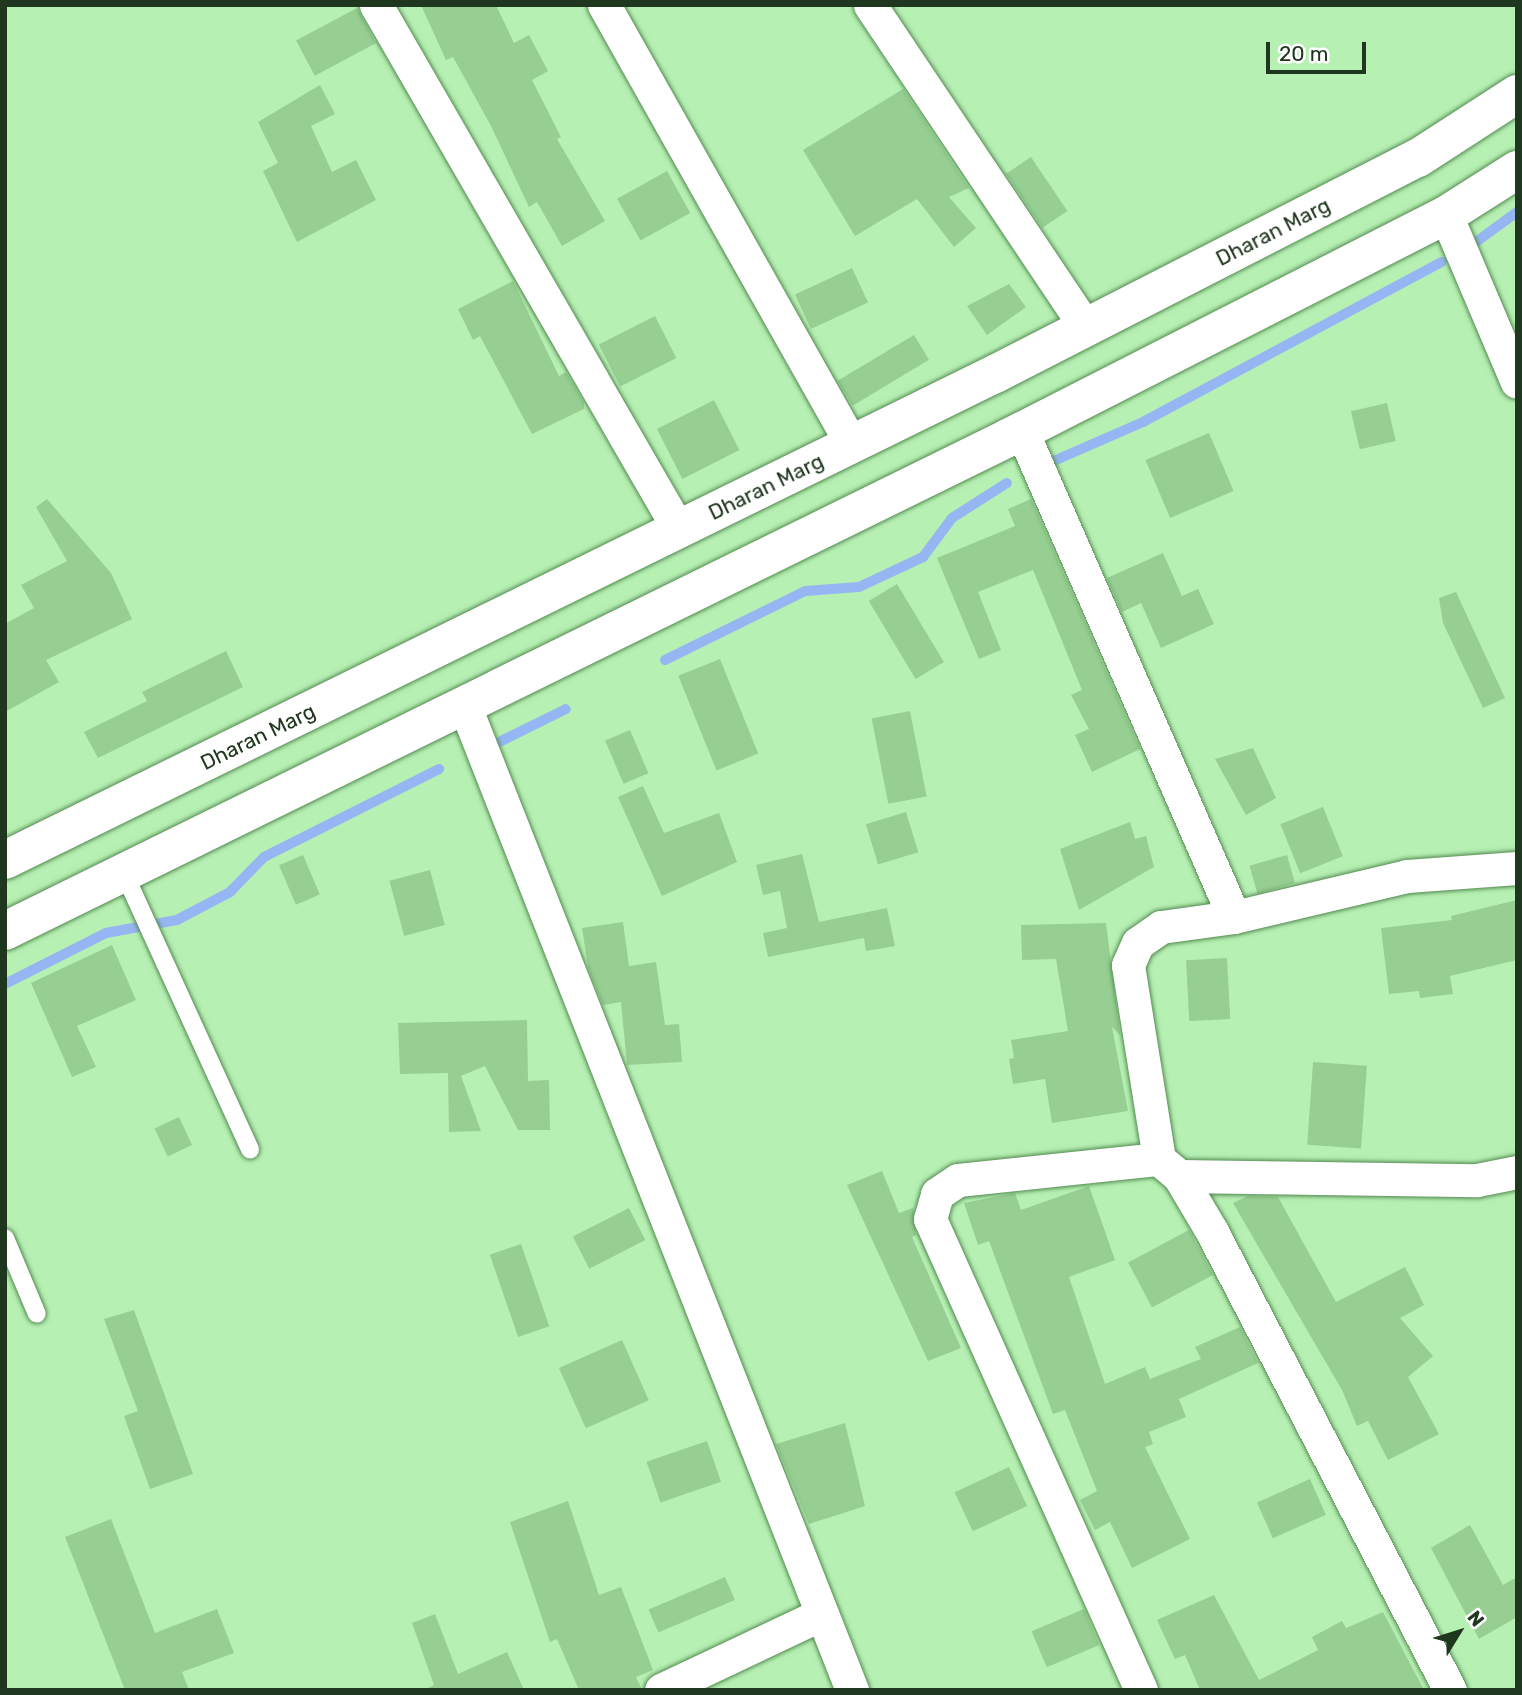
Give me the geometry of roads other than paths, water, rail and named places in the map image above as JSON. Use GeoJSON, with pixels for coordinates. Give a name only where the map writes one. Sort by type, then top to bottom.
{"type":"FeatureCollection","features":[{"type":"Feature","properties":{"kind":"main road","name":"Dharan Marg"},"geometry":{"type":"LineString","coordinates":[[5,859],[1086,328],[1418,158],[1517,94]]}},
{"type":"Feature","properties":{"kind":"main road"},"geometry":{"type":"LineString","coordinates":[[5,931],[1022,431],[1446,215],[1517,170]]}},
{"type":"Feature","properties":{"kind":"street"},"geometry":{"type":"LineString","coordinates":[[376,5],[679,530]]}},
{"type":"Feature","properties":{"kind":"street"},"geometry":{"type":"LineString","coordinates":[[604,5],[852,445]]}},
{"type":"Feature","properties":{"kind":"street"},"geometry":{"type":"LineString","coordinates":[[870,5],[1086,328]]}},
{"type":"Feature","properties":{"kind":"street"},"geometry":{"type":"LineString","coordinates":[[1446,215],[1517,383]]}},
{"type":"Feature","properties":{"kind":"street"},"geometry":{"type":"LineString","coordinates":[[1022,431],[1234,917]]}},
{"type":"Feature","properties":{"kind":"street"},"geometry":{"type":"LineString","coordinates":[[464,704],[852,1690]]}},
{"type":"Feature","properties":{"kind":"street"},"geometry":{"type":"LineString","coordinates":[[1450,1690],[1169,1167],[1128,965],[1138,943],[1161,927],[1234,917],[1407,876],[1517,868]]}},
{"type":"Feature","properties":{"kind":"street"},"geometry":{"type":"LineString","coordinates":[[1141,1690],[930,1219],[937,1194],[957,1180],[1169,1167],[1477,1180],[1517,1172]]}},
{"type":"Feature","properties":{"kind":"street"},"geometry":{"type":"LineString","coordinates":[[661,1690],[822,1614]]}},
{"type":"Feature","properties":{"kind":"lane"},"geometry":{"type":"LineString","coordinates":[[124,873],[250,1150]]}},
{"type":"Feature","properties":{"kind":"lane"},"geometry":{"type":"LineString","coordinates":[[5,1238],[37,1314]]}},
{"type":"Feature","properties":{"kind":"waterway"},"geometry":{"type":"LineString","coordinates":[[1476,242],[1517,212]]}},
{"type":"Feature","properties":{"kind":"waterway"},"geometry":{"type":"LineString","coordinates":[[1056,460],[1143,422],[1442,262]]}},
{"type":"Feature","properties":{"kind":"waterway"},"geometry":{"type":"LineString","coordinates":[[665,660],[805,591],[859,587],[923,557],[952,518],[1007,483]]}},
{"type":"Feature","properties":{"kind":"waterway"},"geometry":{"type":"LineString","coordinates":[[485,749],[566,709]]}},
{"type":"Feature","properties":{"kind":"waterway"},"geometry":{"type":"LineString","coordinates":[[5,984],[106,933],[177,920],[230,892],[264,857],[439,769]]}}]}
